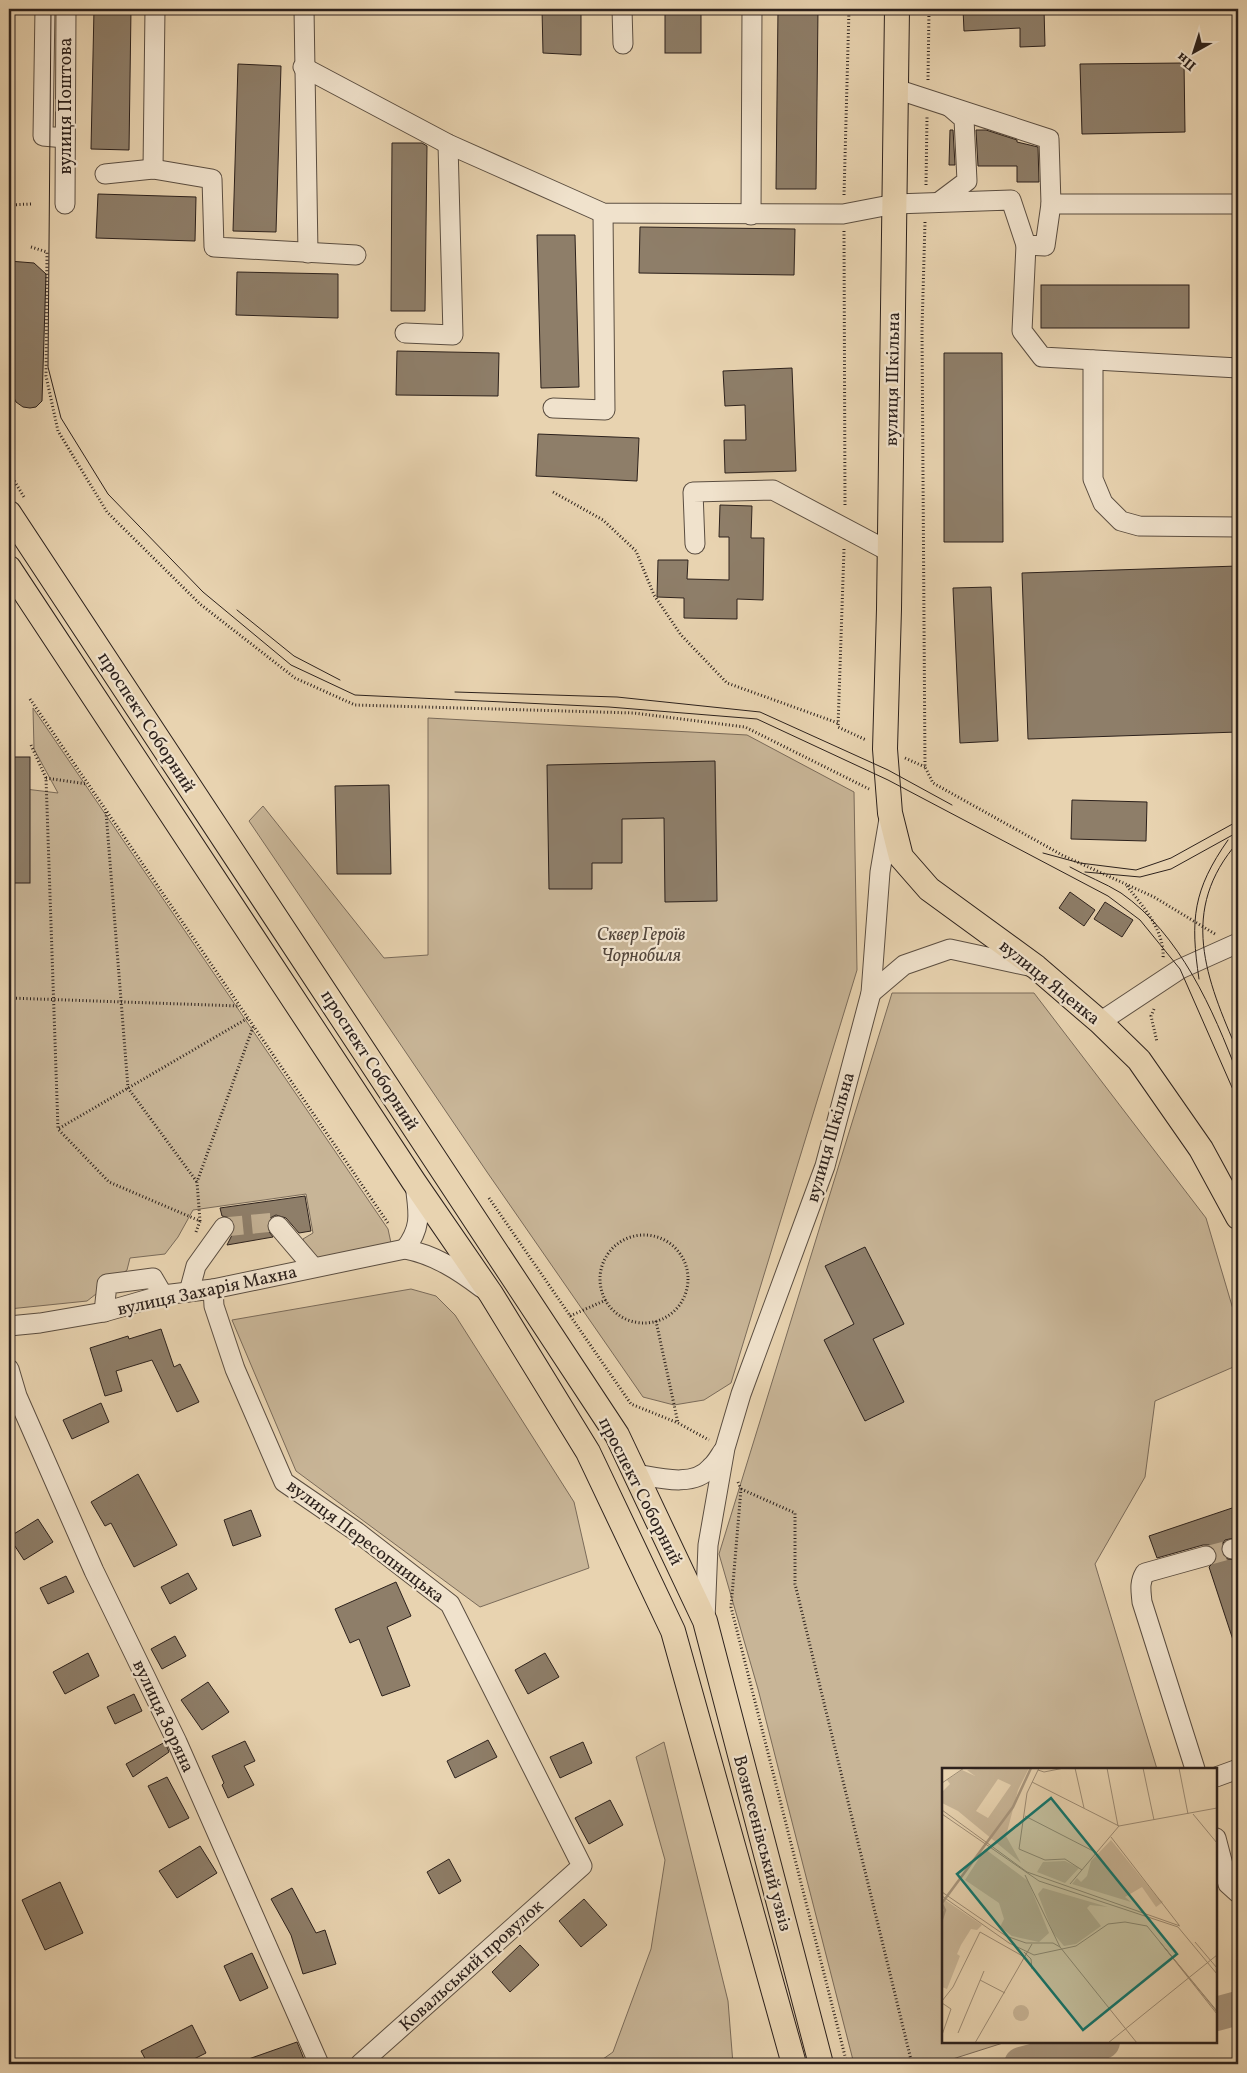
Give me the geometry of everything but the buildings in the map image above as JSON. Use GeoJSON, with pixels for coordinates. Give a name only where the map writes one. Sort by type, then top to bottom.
{"type":"FeatureCollection","features":[{"type":"Feature","properties":{"kind":"main road","name":"вулиця Шкільна"},"geometry":{"type":"LineString","coordinates":[[885,749],[890,552],[897,9]]}},
{"type":"Feature","properties":{"kind":"main road","name":"проспект Соборний"},"geometry":{"type":"LineString","coordinates":[[19,509],[618,1436],[705,1621]]}},
{"type":"Feature","properties":{"kind":"main road","name":"проспект Соборний"},"geometry":{"type":"LineString","coordinates":[[9,568],[414,1182],[491,1294],[588,1452],[673,1631]]}},
{"type":"Feature","properties":{"kind":"main road","name":"вулиця Яценка"},"geometry":{"type":"LineString","coordinates":[[885,749],[890,806],[901,857],[929,889],[1036,968],[1100,1022],[1139,1060],[1201,1149],[1238,1217]]}},
{"type":"Feature","properties":{"kind":"main road","name":"Вознесенівський узвіз"},"geometry":{"type":"LineString","coordinates":[[705,1621],[821,2064]]}},
{"type":"Feature","properties":{"kind":"main road","name":"Вознесенівський узвіз"},"geometry":{"type":"LineString","coordinates":[[673,1631],[794,2064]]}},
{"type":"Feature","properties":{"kind":"street","name":"вулиця Поштова"},"geometry":{"type":"LineString","coordinates":[[45,9],[43,136],[65,138]]}},
{"type":"Feature","properties":{"kind":"street","name":"вулиця Поштова"},"geometry":{"type":"LineString","coordinates":[[65,204],[66,9]]}},
{"type":"Feature","properties":{"kind":"street"},"geometry":{"type":"LineString","coordinates":[[153,169],[155,9]]}},
{"type":"Feature","properties":{"kind":"street"},"geometry":{"type":"LineString","coordinates":[[304,9],[308,253]]}},
{"type":"Feature","properties":{"kind":"street"},"geometry":{"type":"LineString","coordinates":[[622,9],[623,44]]}},
{"type":"Feature","properties":{"kind":"street"},"geometry":{"type":"LineString","coordinates":[[751,215],[752,9]]}},
{"type":"Feature","properties":{"kind":"street"},"geometry":{"type":"LineString","coordinates":[[304,67],[448,144],[603,213],[843,214],[895,204],[1011,200],[1026,245],[1022,332],[1042,357],[1238,368]]}},
{"type":"Feature","properties":{"kind":"street"},"geometry":{"type":"LineString","coordinates":[[896,89],[1049,139],[1050,204],[1045,246],[1026,245]]}},
{"type":"Feature","properties":{"kind":"street"},"geometry":{"type":"LineString","coordinates":[[932,203],[967,181],[964,119],[950,107]]}},
{"type":"Feature","properties":{"kind":"street"},"geometry":{"type":"LineString","coordinates":[[405,333],[453,334],[448,144]]}},
{"type":"Feature","properties":{"kind":"street"},"geometry":{"type":"LineString","coordinates":[[105,174],[153,169],[212,179],[214,247],[356,255]]}},
{"type":"Feature","properties":{"kind":"street"},"geometry":{"type":"LineString","coordinates":[[1050,204],[1238,204]]}},
{"type":"Feature","properties":{"kind":"street"},"geometry":{"type":"LineString","coordinates":[[552,408],[605,410],[603,213]]}},
{"type":"Feature","properties":{"kind":"street"},"geometry":{"type":"LineString","coordinates":[[1093,360],[1093,479],[1102,503],[1121,521],[1139,526],[1238,527]]}},
{"type":"Feature","properties":{"kind":"street"},"geometry":{"type":"LineString","coordinates":[[695,544],[693,492],[773,490],[890,552]]}},
{"type":"Feature","properties":{"kind":"street","name":"вулиця Шкільна"},"geometry":{"type":"LineString","coordinates":[[705,1621],[708,1545],[725,1448],[741,1394],[825,1166],[871,993],[880,872],[890,806]]}},
{"type":"Feature","properties":{"kind":"street"},"geometry":{"type":"LineString","coordinates":[[871,993],[904,965],[950,949],[1036,968]]}},
{"type":"Feature","properties":{"kind":"street"},"geometry":{"type":"LineString","coordinates":[[1100,1022],[1161,980],[1188,965],[1236,949]]}},
{"type":"Feature","properties":{"kind":"street"},"geometry":{"type":"LineString","coordinates":[[414,1182],[418,1215],[416,1232],[405,1249],[442,1261],[491,1294]]}},
{"type":"Feature","properties":{"kind":"street"},"geometry":{"type":"LineString","coordinates":[[278,1226],[313,1267]]}},
{"type":"Feature","properties":{"kind":"street"},"geometry":{"type":"LineString","coordinates":[[189,1292],[196,1266],[224,1227]]}},
{"type":"Feature","properties":{"kind":"street","name":"вулиця Захарія Махна"},"geometry":{"type":"LineString","coordinates":[[9,1326],[40,1324],[104,1312],[163,1295],[213,1288],[405,1249]]}},
{"type":"Feature","properties":{"kind":"street"},"geometry":{"type":"LineString","coordinates":[[104,1312],[106,1284],[154,1278],[163,1295]]}},
{"type":"Feature","properties":{"kind":"street","name":"вулиця Пересопницька"},"geometry":{"type":"LineString","coordinates":[[213,1288],[214,1306],[235,1369],[284,1482],[357,1532],[450,1604],[582,1866]]}},
{"type":"Feature","properties":{"kind":"street","name":"вулиця Зоряна"},"geometry":{"type":"LineString","coordinates":[[9,1369],[17,1396],[94,1571],[177,1742],[319,2064]]}},
{"type":"Feature","properties":{"kind":"street","name":"вулиця Шкільна"},"geometry":{"type":"LineString","coordinates":[[636,1474],[669,1480],[691,1478],[710,1469],[725,1448]]}},
{"type":"Feature","properties":{"kind":"street"},"geometry":{"type":"LineString","coordinates":[[1195,1768],[1142,1602],[1140,1588],[1141,1580],[1145,1573],[1206,1556]]}},
{"type":"Feature","properties":{"kind":"street"},"geometry":{"type":"LineString","coordinates":[[1217,1777],[1238,1769]]}},
{"type":"Feature","properties":{"kind":"street"},"geometry":{"type":"LineString","coordinates":[[1217,1842],[1228,1884],[1238,1893]]}},
{"type":"Feature","properties":{"kind":"street","name":"Ковальський провулок"},"geometry":{"type":"LineString","coordinates":[[360,2064],[582,1866]]}},
{"type":"Feature","properties":{"kind":"path"},"geometry":{"type":"LineString","coordinates":[[848,9],[843,214],[845,528],[838,727],[925,767]]}},
{"type":"Feature","properties":{"kind":"path"},"geometry":{"type":"LineString","coordinates":[[929,9],[928,100],[932,203],[922,329],[925,767],[933,783],[1062,855],[1154,897],[1236,949]]}},
{"type":"Feature","properties":{"kind":"path"},"geometry":{"type":"LineString","coordinates":[[9,205],[31,204]]}},
{"type":"Feature","properties":{"kind":"path"},"geometry":{"type":"LineString","coordinates":[[31,247],[47,252],[46,376],[58,431],[107,512],[200,604],[295,678],[355,705],[634,713],[745,727],[890,806]]}},
{"type":"Feature","properties":{"kind":"path"},"geometry":{"type":"LineString","coordinates":[[9,472],[19,509]]}},
{"type":"Feature","properties":{"kind":"path"},"geometry":{"type":"LineString","coordinates":[[553,492],[603,520],[636,551],[654,594],[681,636],[727,683],[838,723]]}},
{"type":"Feature","properties":{"kind":"path"},"geometry":{"type":"LineString","coordinates":[[30,699],[388,1223]]}},
{"type":"Feature","properties":{"kind":"path"},"geometry":{"type":"LineString","coordinates":[[31,745],[46,778],[58,1129],[109,1182],[200,1221]]}},
{"type":"Feature","properties":{"kind":"path"},"geometry":{"type":"LineString","coordinates":[[46,778],[88,784]]}},
{"type":"Feature","properties":{"kind":"path"},"geometry":{"type":"LineString","coordinates":[[106,811],[128,1088],[198,1182]]}},
{"type":"Feature","properties":{"kind":"path"},"geometry":{"type":"LineString","coordinates":[[1125,884],[1152,919],[1164,948],[1161,980],[1165,989],[1151,1016],[1157,1042]]}},
{"type":"Feature","properties":{"kind":"path"},"geometry":{"type":"LineString","coordinates":[[9,998],[240,1006]]}},
{"type":"Feature","properties":{"kind":"path"},"geometry":{"type":"LineString","coordinates":[[58,1129],[248,1018]]}},
{"type":"Feature","properties":{"kind":"path"},"geometry":{"type":"LineString","coordinates":[[193,1239],[200,1221],[198,1182],[253,1026]]}},
{"type":"Feature","properties":{"kind":"path"},"geometry":{"type":"LineString","coordinates":[[486,1195],[631,1404],[678,1423],[725,1448]]}},
{"type":"Feature","properties":{"kind":"path"},"geometry":{"type":"LineString","coordinates":[[648,1236],[663,1240],[675,1248],[684,1261],[688,1275],[687,1290],[681,1304],[670,1315],[656,1322],[630,1321],[618,1314],[606,1300],[602,1292],[600,1278],[603,1265],[610,1252],[620,1243],[633,1237],[648,1236]]}},
{"type":"Feature","properties":{"kind":"path"},"geometry":{"type":"LineString","coordinates":[[570,1316],[606,1300]]}},
{"type":"Feature","properties":{"kind":"path"},"geometry":{"type":"LineString","coordinates":[[656,1322],[678,1423]]}},
{"type":"Feature","properties":{"kind":"path"},"geometry":{"type":"LineString","coordinates":[[738,1481],[741,1489],[731,1607],[847,2064]]}},
{"type":"Feature","properties":{"kind":"path"},"geometry":{"type":"LineString","coordinates":[[741,1489],[795,1513],[795,1584],[912,2064]]}},
{"type":"Feature","properties":{"kind":"green space"},"geometry":{"type":"Polygon","coordinates":[[[33,708],[388,1229],[391,1243],[325,1259],[312,1258],[306,1252],[303,1239],[313,1233],[306,1194],[193,1210],[178,1237],[165,1254],[130,1258],[127,1270],[87,1301],[9,1309],[9,787],[58,793],[34,749],[33,708]]]}},
{"type":"Feature","properties":{"kind":"green space","name":"Сквер Героїв Чорнобиля"},"geometry":{"type":"Polygon","coordinates":[[[428,718],[747,735],[854,792],[857,970],[731,1383],[704,1400],[674,1405],[643,1397],[487,1172],[249,821],[263,806],[384,958],[428,955],[428,718]]]}},
{"type":"Feature","properties":{"kind":"green space"},"geometry":{"type":"Polygon","coordinates":[[[892,993],[1034,993],[1206,1218],[1238,1326],[1238,1365],[1155,1401],[1145,1477],[1095,1564],[1157,1768],[942,1768],[942,2043],[1003,2043],[937,2064],[854,2064],[758,1689],[719,1554],[892,993]]]}},
{"type":"Feature","properties":{"kind":"green space"},"geometry":{"type":"Polygon","coordinates":[[[411,1289],[436,1296],[455,1315],[574,1502],[589,1568],[480,1607],[296,1471],[232,1320],[411,1289]]]}},
{"type":"Feature","properties":{"kind":"green space"},"geometry":{"type":"Polygon","coordinates":[[[664,1742],[728,2001],[733,2064],[596,2064],[613,2052],[651,1949],[665,1860],[636,1757],[664,1742]]]}},
{"type":"Feature","properties":{"kind":"waterway"},"geometry":{"type":"LineString","coordinates":[[1217,2014],[1238,2008]]}},
{"type":"Feature","properties":{"kind":"waterway"},"geometry":{"type":"LineString","coordinates":[[1021,2064],[1099,2043]]}},
{"type":"Feature","properties":{"kind":"tunnel"},"geometry":{"type":"LineString","coordinates":[[224,1227],[275,1222],[278,1226]]}},
{"type":"Feature","properties":{"kind":"tunnel"},"geometry":{"type":"LineString","coordinates":[[1206,1556],[1232,1549]]}},
{"type":"Feature","properties":{"kind":"tram line"},"geometry":{"type":"LineString","coordinates":[[51,9],[48,367],[61,418],[108,494],[203,592],[291,665],[355,695],[609,707],[757,719],[888,780],[1108,896],[1140,920],[1180,969],[1238,1101]]}},
{"type":"Feature","properties":{"kind":"tram line"},"geometry":{"type":"LineString","coordinates":[[237,610],[294,656],[340,680]]}},
{"type":"Feature","properties":{"kind":"tram line"},"geometry":{"type":"LineString","coordinates":[[455,692],[617,697],[760,712],[888,770],[952,805]]}},
{"type":"Feature","properties":{"kind":"tram line"},"geometry":{"type":"LineString","coordinates":[[1043,853],[1080,863],[1136,870],[1171,858],[1238,821]]}},
{"type":"Feature","properties":{"kind":"tram line"},"geometry":{"type":"LineString","coordinates":[[1085,872],[1140,877],[1171,869],[1238,832]]}},
{"type":"Feature","properties":{"kind":"tram line"},"geometry":{"type":"LineString","coordinates":[[1199,979],[1195,939],[1197,906],[1207,874],[1228,840]]}},
{"type":"Feature","properties":{"kind":"tram line"},"geometry":{"type":"LineString","coordinates":[[1238,842],[1219,868],[1208,893],[1203,919],[1208,971],[1216,998],[1238,1052]]}},
{"type":"Feature","properties":{"kind":"tram line"},"geometry":{"type":"LineString","coordinates":[[1070,867],[1121,893],[1161,929],[1177,951],[1206,999],[1238,1075]]}}]}
